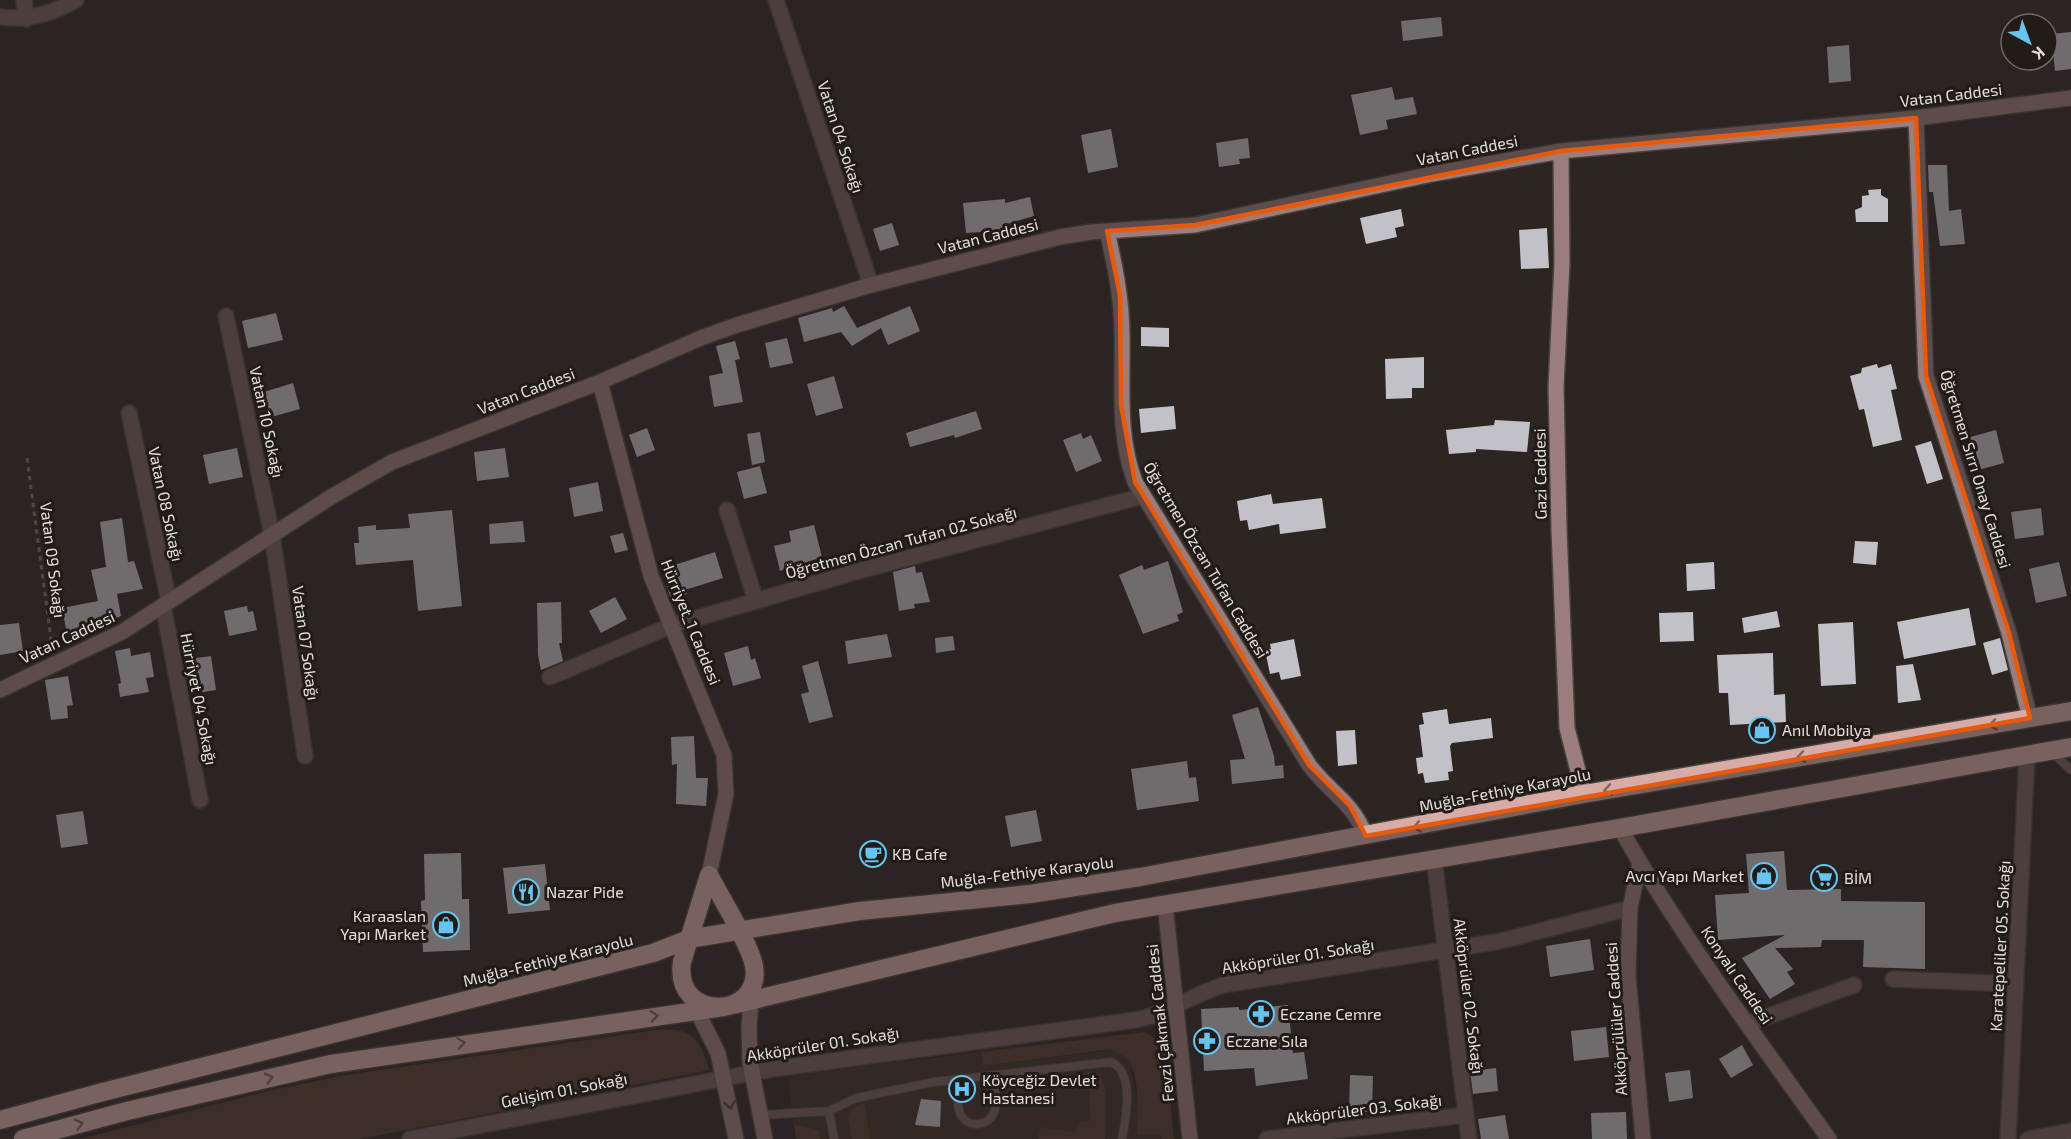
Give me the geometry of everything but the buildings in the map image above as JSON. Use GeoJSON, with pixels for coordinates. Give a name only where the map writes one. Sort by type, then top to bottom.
{"type":"FeatureCollection","features":[{"type":"Feature","properties":{"kind":"highway","name":"Muğla-Fethiye Karayolu"},"geometry":{"type":"LineString","coordinates":[[0,1120],[99,1093],[687,947],[713,935],[860,911],[1077,887],[1366,836],[1584,794],[2071,711]]}},
{"type":"Feature","properties":{"kind":"highway"},"geometry":{"type":"LineString","coordinates":[[23,1139],[127,1111],[332,1064],[724,1007],[1068,924],[1165,904],[1620,828],[2071,747]]}},
{"type":"Feature","properties":{"kind":"highway"},"geometry":{"type":"LineString","coordinates":[[709,875],[754,964],[753,981],[744,996],[724,1007],[706,1006],[687,992],[681,975],[709,875]]}},
{"type":"Feature","properties":{"kind":"highway"},"geometry":{"type":"LineString","coordinates":[[713,935],[732,937],[746,948]]}},
{"type":"Feature","properties":{"kind":"street"},"geometry":{"type":"LineString","coordinates":[[24,0],[26,19]]}},
{"type":"Feature","properties":{"kind":"street"},"geometry":{"type":"LineString","coordinates":[[0,17],[26,19],[48,14],[76,0]]}},
{"type":"Feature","properties":{"kind":"street","name":"Vatan 04 Sokağı"},"geometry":{"type":"LineString","coordinates":[[776,0],[871,285]]}},
{"type":"Feature","properties":{"kind":"street","name":"Vatan Caddesi"},"geometry":{"type":"LineString","coordinates":[[0,690],[112,638],[367,475],[392,462],[600,382],[703,337],[871,285],[1029,244],[1107,231],[1195,225],[1432,174],[1561,151],[1916,118],[2071,99]]}},
{"type":"Feature","properties":{"kind":"street","name":"Öğretmen Sırrı Onay Caddesi"},"geometry":{"type":"LineString","coordinates":[[1916,118],[1926,376],[2008,633],[2030,718]]}},
{"type":"Feature","properties":{"kind":"street","name":"Gazi Caddesi"},"geometry":{"type":"LineString","coordinates":[[1561,151],[1562,263],[1556,387],[1559,540],[1567,728],[1584,794]]}},
{"type":"Feature","properties":{"kind":"street","name":"Öğretmen Özcan Tufan Caddesi"},"geometry":{"type":"LineString","coordinates":[[1107,231],[1120,295],[1121,405],[1125,449],[1135,482],[1309,765],[1321,780],[1350,806],[1366,836]]}},
{"type":"Feature","properties":{"kind":"street","name":"Vatan 10 Sokağı"},"geometry":{"type":"LineString","coordinates":[[226,316],[272,535]]}},
{"type":"Feature","properties":{"kind":"street","name":"Hürriyet_1 Caddesi"},"geometry":{"type":"LineString","coordinates":[[600,382],[644,553],[670,626],[711,719],[723,755],[726,794],[709,875]]}},
{"type":"Feature","properties":{"kind":"street","name":"Vatan 08 Sokağı"},"geometry":{"type":"LineString","coordinates":[[129,413],[166,604]]}},
{"type":"Feature","properties":{"kind":"street","name":"Öğretmen Özcan Tufan 02 Sokağı"},"geometry":{"type":"LineString","coordinates":[[549,677],[670,626],[855,572],[1143,496]]}},
{"type":"Feature","properties":{"kind":"street"},"geometry":{"type":"LineString","coordinates":[[727,510],[756,601]]}},
{"type":"Feature","properties":{"kind":"street","name":"Vatan 07 Sokağı"},"geometry":{"type":"LineString","coordinates":[[272,535],[305,756]]}},
{"type":"Feature","properties":{"kind":"street","name":"Hürriyet 04 Sokağı"},"geometry":{"type":"LineString","coordinates":[[166,604],[200,800]]}},
{"type":"Feature","properties":{"kind":"street","name":"Karatepeliler 05. Sokağı"},"geometry":{"type":"LineString","coordinates":[[2008,1139],[2027,755]]}},
{"type":"Feature","properties":{"kind":"street","name":"Konyalı Caddesi"},"geometry":{"type":"LineString","coordinates":[[1620,828],[1747,1024],[1829,1139]]}},
{"type":"Feature","properties":{"kind":"street","name":"Akköprüler 02. Sokağı"},"geometry":{"type":"LineString","coordinates":[[1434,858],[1469,1139]]}},
{"type":"Feature","properties":{"kind":"street","name":"Akköprülüler Caddesi"},"geometry":{"type":"LineString","coordinates":[[1640,862],[1630,908],[1628,975],[1643,1139]]}},
{"type":"Feature","properties":{"kind":"street","name":"Fevzi Çakmak Caddesi"},"geometry":{"type":"LineString","coordinates":[[1165,904],[1190,1139]]}},
{"type":"Feature","properties":{"kind":"street","name":"Akköprüler 01. Sokağı"},"geometry":{"type":"LineString","coordinates":[[725,1077],[850,1057],[1134,1020],[1150,1017],[1223,985],[1540,933],[1630,908]]}},
{"type":"Feature","properties":{"kind":"street"},"geometry":{"type":"LineString","coordinates":[[1893,979],[2016,984]]}},
{"type":"Feature","properties":{"kind":"street"},"geometry":{"type":"LineString","coordinates":[[753,981],[749,1044],[765,1139]]}},
{"type":"Feature","properties":{"kind":"street"},"geometry":{"type":"LineString","coordinates":[[1747,1024],[1854,985]]}},
{"type":"Feature","properties":{"kind":"street"},"geometry":{"type":"LineString","coordinates":[[687,992],[718,1053],[725,1077],[736,1139]]}},
{"type":"Feature","properties":{"kind":"street","name":"Gelişim 01. Sokağı"},"geometry":{"type":"LineString","coordinates":[[410,1139],[725,1077]]}},
{"type":"Feature","properties":{"kind":"street","name":"Akköprüler 03. Sokağı"},"geometry":{"type":"LineString","coordinates":[[1267,1139],[1466,1115]]}},
{"type":"Feature","properties":{"kind":"street"},"geometry":{"type":"LineString","coordinates":[[2028,1139],[2071,1131]]}},
{"type":"Feature","properties":{"kind":"lane"},"geometry":{"type":"LineString","coordinates":[[2050,751],[2071,770]]}},
{"type":"Feature","properties":{"kind":"lane"},"geometry":{"type":"LineString","coordinates":[[760,1115],[829,1111],[870,1094],[1099,1062],[1118,1065],[1123,1071],[1126,1098],[1122,1139]]}},
{"type":"Feature","properties":{"kind":"lane"},"geometry":{"type":"LineString","coordinates":[[958,1080],[959,1111],[966,1121],[977,1124],[988,1120],[995,1109],[993,1075]]}},
{"type":"Feature","properties":{"kind":"lane"},"geometry":{"type":"LineString","coordinates":[[829,1111],[834,1139]]}},
{"type":"Feature","properties":{"kind":"path","name":"Vatan 09 Sokağı"},"geometry":{"type":"LineString","coordinates":[[27,458],[54,664]]}},
{"type":"Feature","properties":{"kind":"highlighted area"},"geometry":{"type":"Polygon","coordinates":[[[1916,118],[1926,376],[2009,633],[2030,718],[1366,836],[1350,806],[1309,765],[1135,482],[1121,405],[1120,295],[1107,231],[1195,225],[1561,151],[1916,118]]]}},
{"type":"Feature","properties":{"kind":"shaded area"},"geometry":{"type":"Polygon","coordinates":[[[663,1029],[682,1031],[695,1039],[710,1070],[360,1139],[80,1139],[277,1089],[346,1075],[663,1029]]]}},
{"type":"Feature","properties":{"kind":"shaded area"},"geometry":{"type":"Polygon","coordinates":[[[1145,1032],[1164,1045],[1174,1139],[1162,1139],[1161,1134],[1137,1135],[1136,1082],[1126,1059],[1117,1052],[1104,1050],[983,1066],[981,1052],[1145,1032]]]}},
{"type":"Feature","properties":{"kind":"shaded area","name":"Köyceğiz Devlet Hastanesi"},"geometry":{"type":"Polygon","coordinates":[[[1113,1050],[1121,1053],[1130,1063],[1137,1105],[1161,1134],[1162,1139],[820,1139],[818,1130],[794,1124],[788,1083],[795,1075],[981,1052],[984,1066],[1113,1050]]]}},
{"type":"Feature","properties":{"kind":"shaded area"},"geometry":{"type":"Polygon","coordinates":[[[1087,1071],[1099,1074],[1106,1089],[1105,1139],[1038,1139],[1041,1127],[1073,1132],[1080,1121],[1091,1120],[1087,1071]]]}},
{"type":"Feature","properties":{"kind":"shaded area"},"geometry":{"type":"Polygon","coordinates":[[[864,1103],[870,1139],[852,1139],[848,1116],[852,1109],[864,1103]]]}},
{"type":"Feature","properties":{"kind":"shaded area"},"geometry":{"type":"Polygon","coordinates":[[[794,1124],[819,1130],[820,1139],[796,1139],[794,1124]]]}},
{"type":"Feature","properties":{"kind":"place","name":"Anıl Mobilya"},"geometry":{"type":"Point","coordinates":[1762,730]}},
{"type":"Feature","properties":{"kind":"place","name":"KB Cafe"},"geometry":{"type":"Point","coordinates":[873,854]}},
{"type":"Feature","properties":{"kind":"place","name":"Avcı Yapı Market"},"geometry":{"type":"Point","coordinates":[1764,876]}},
{"type":"Feature","properties":{"kind":"place","name":"BİM"},"geometry":{"type":"Point","coordinates":[1824,878]}},
{"type":"Feature","properties":{"kind":"place","name":"Nazar Pide"},"geometry":{"type":"Point","coordinates":[526,892]}},
{"type":"Feature","properties":{"kind":"place","name":"Karaaslan Yapı Market"},"geometry":{"type":"Point","coordinates":[446,925]}},
{"type":"Feature","properties":{"kind":"place","name":"Eczane Cemre"},"geometry":{"type":"Point","coordinates":[1261,1014]}},
{"type":"Feature","properties":{"kind":"place","name":"Eczane Sıla"},"geometry":{"type":"Point","coordinates":[1207,1041]}},
{"type":"Feature","properties":{"kind":"place","name":"Köyceğiz Devlet Hastanesi"},"geometry":{"type":"Point","coordinates":[962,1089]}}]}
